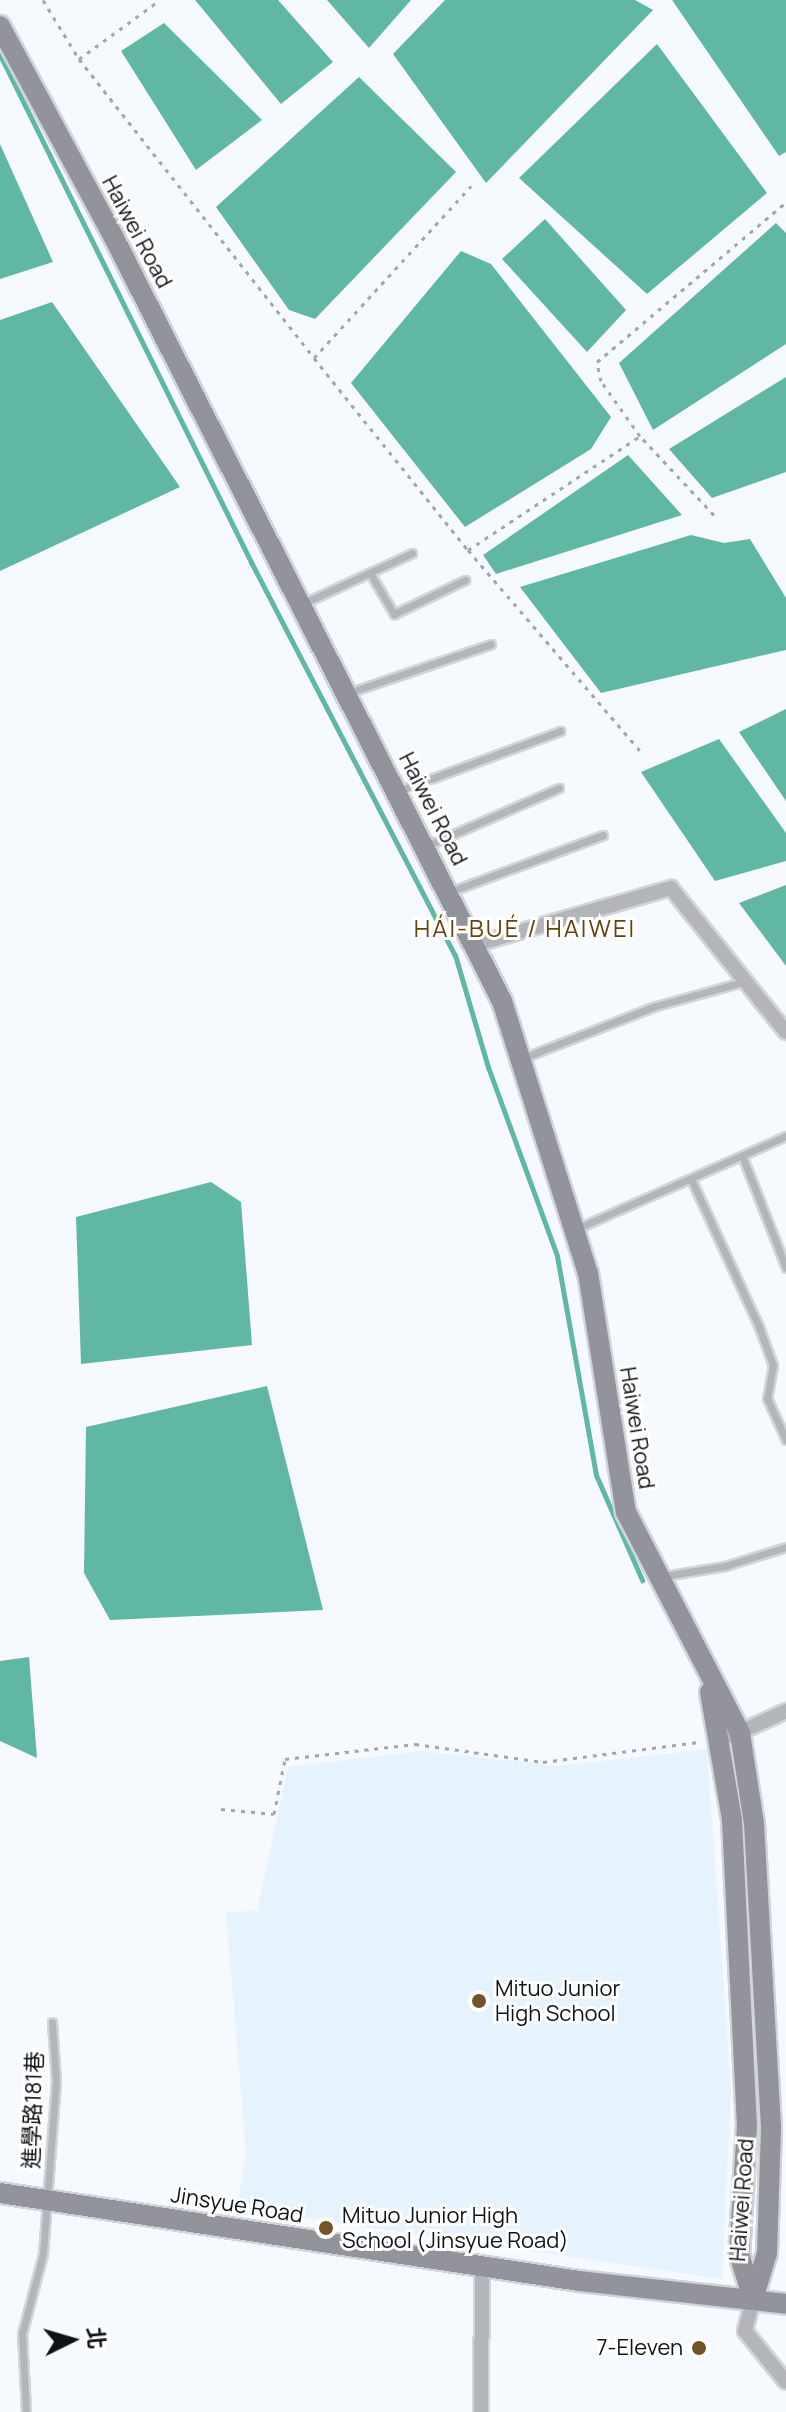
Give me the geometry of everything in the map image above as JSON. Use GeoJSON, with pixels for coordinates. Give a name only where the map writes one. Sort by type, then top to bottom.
{"type":"FeatureCollection","features":[{"type":"Feature","properties":{"kind":"street","name":"Haiwei Road"},"geometry":{"type":"LineString","coordinates":[[0,26],[477,944],[521,1059],[575,1229],[600,1337],[626,1512],[702,1659],[731,1736],[754,1823],[771,2128],[767,2253],[753,2299]]}},
{"type":"Feature","properties":{"kind":"street"},"geometry":{"type":"LineString","coordinates":[[477,944],[671,888],[786,1032]]}},
{"type":"Feature","properties":{"kind":"street"},"geometry":{"type":"LineString","coordinates":[[731,1736],[786,1711]]}},
{"type":"Feature","properties":{"kind":"street","name":"Jinsyue Road"},"geometry":{"type":"LineString","coordinates":[[0,2193],[482,2266],[786,2304]]}},
{"type":"Feature","properties":{"kind":"street"},"geometry":{"type":"LineString","coordinates":[[481,2412],[482,2266]]}},
{"type":"Feature","properties":{"kind":"street"},"geometry":{"type":"LineString","coordinates":[[753,2299],[745,2331],[786,2382]]}},
{"type":"Feature","properties":{"kind":"lane"},"geometry":{"type":"LineString","coordinates":[[302,604],[412,553]]}},
{"type":"Feature","properties":{"kind":"lane"},"geometry":{"type":"LineString","coordinates":[[370,573],[394,614],[465,580]]}},
{"type":"Feature","properties":{"kind":"lane"},"geometry":{"type":"LineString","coordinates":[[346,694],[491,644]]}},
{"type":"Feature","properties":{"kind":"lane"},"geometry":{"type":"LineString","coordinates":[[398,791],[560,731]]}},
{"type":"Feature","properties":{"kind":"lane"},"geometry":{"type":"LineString","coordinates":[[426,846],[559,788]]}},
{"type":"Feature","properties":{"kind":"lane"},"geometry":{"type":"LineString","coordinates":[[449,892],[603,835]]}},
{"type":"Feature","properties":{"kind":"lane"},"geometry":{"type":"LineString","coordinates":[[521,1059],[656,1006],[747,981]]}},
{"type":"Feature","properties":{"kind":"lane"},"geometry":{"type":"LineString","coordinates":[[575,1229],[743,1158],[786,1136]]}},
{"type":"Feature","properties":{"kind":"lane"},"geometry":{"type":"LineString","coordinates":[[743,1158],[786,1268]]}},
{"type":"Feature","properties":{"kind":"lane"},"geometry":{"type":"LineString","coordinates":[[691,1179],[759,1327],[773,1365],[767,1398],[786,1440]]}},
{"type":"Feature","properties":{"kind":"lane"},"geometry":{"type":"LineString","coordinates":[[660,1577],[725,1566],[786,1547]]}},
{"type":"Feature","properties":{"kind":"lane","name":"進學路181巷"},"geometry":{"type":"LineString","coordinates":[[26,2412],[22,2334],[43,2254],[56,2081],[52,2022]]}},
{"type":"Feature","properties":{"kind":"path"},"geometry":{"type":"LineString","coordinates":[[43,0],[79,59],[314,358],[468,550],[644,755]]}},
{"type":"Feature","properties":{"kind":"path"},"geometry":{"type":"LineString","coordinates":[[79,59],[160,0]]}},
{"type":"Feature","properties":{"kind":"path"},"geometry":{"type":"LineString","coordinates":[[314,358],[471,186]]}},
{"type":"Feature","properties":{"kind":"path"},"geometry":{"type":"LineString","coordinates":[[714,515],[640,436],[601,381],[597,362],[786,202]]}},
{"type":"Feature","properties":{"kind":"path"},"geometry":{"type":"LineString","coordinates":[[468,550],[640,436]]}},
{"type":"Feature","properties":{"kind":"path"},"geometry":{"type":"LineString","coordinates":[[221,1809],[274,1814],[285,1759],[415,1744],[543,1762],[731,1736]]}},
{"type":"Feature","properties":{"kind":"shaded area"},"geometry":{"type":"Polygon","coordinates":[[[195,0],[278,0],[333,62],[281,104],[195,0]]]}},
{"type":"Feature","properties":{"kind":"shaded area"},"geometry":{"type":"Polygon","coordinates":[[[327,0],[411,0],[369,48],[327,0]]]}},
{"type":"Feature","properties":{"kind":"shaded area"},"geometry":{"type":"Polygon","coordinates":[[[445,0],[635,0],[653,10],[486,183],[393,54],[445,0]]]}},
{"type":"Feature","properties":{"kind":"shaded area"},"geometry":{"type":"Polygon","coordinates":[[[672,0],[786,0],[786,152],[779,156],[672,0]]]}},
{"type":"Feature","properties":{"kind":"shaded area"},"geometry":{"type":"Polygon","coordinates":[[[164,23],[262,120],[196,170],[121,51],[164,23]]]}},
{"type":"Feature","properties":{"kind":"shaded area"},"geometry":{"type":"Polygon","coordinates":[[[657,44],[767,193],[647,294],[519,178],[657,44]]]}},
{"type":"Feature","properties":{"kind":"shaded area"},"geometry":{"type":"Polygon","coordinates":[[[359,77],[456,172],[315,319],[289,310],[216,207],[359,77]]]}},
{"type":"Feature","properties":{"kind":"shaded area"},"geometry":{"type":"Polygon","coordinates":[[[0,144],[53,262],[0,279],[0,144]]]}},
{"type":"Feature","properties":{"kind":"shaded area"},"geometry":{"type":"Polygon","coordinates":[[[545,219],[626,310],[587,352],[502,259],[545,219]]]}},
{"type":"Feature","properties":{"kind":"shaded area"},"geometry":{"type":"Polygon","coordinates":[[[776,223],[786,233],[786,344],[653,430],[619,363],[776,223]]]}},
{"type":"Feature","properties":{"kind":"shaded area"},"geometry":{"type":"Polygon","coordinates":[[[461,251],[491,264],[611,417],[591,449],[465,527],[351,383],[461,251]]]}},
{"type":"Feature","properties":{"kind":"shaded area"},"geometry":{"type":"Polygon","coordinates":[[[52,302],[180,487],[0,571],[0,320],[52,302]]]}},
{"type":"Feature","properties":{"kind":"shaded area"},"geometry":{"type":"Polygon","coordinates":[[[786,377],[786,472],[712,498],[669,449],[786,377]]]}},
{"type":"Feature","properties":{"kind":"shaded area"},"geometry":{"type":"Polygon","coordinates":[[[628,455],[682,515],[496,574],[483,555],[628,455]]]}},
{"type":"Feature","properties":{"kind":"shaded area"},"geometry":{"type":"Polygon","coordinates":[[[691,535],[724,543],[750,539],[786,598],[786,650],[601,693],[520,587],[691,535]]]}},
{"type":"Feature","properties":{"kind":"shaded area"},"geometry":{"type":"Polygon","coordinates":[[[786,709],[786,801],[739,732],[786,709]]]}},
{"type":"Feature","properties":{"kind":"shaded area"},"geometry":{"type":"Polygon","coordinates":[[[719,739],[786,833],[786,861],[715,881],[641,772],[719,739]]]}},
{"type":"Feature","properties":{"kind":"shaded area"},"geometry":{"type":"Polygon","coordinates":[[[786,885],[786,966],[739,903],[786,885]]]}},
{"type":"Feature","properties":{"kind":"shaded area"},"geometry":{"type":"Polygon","coordinates":[[[211,1182],[241,1202],[252,1345],[81,1364],[76,1217],[211,1182]]]}},
{"type":"Feature","properties":{"kind":"shaded area"},"geometry":{"type":"Polygon","coordinates":[[[267,1386],[323,1610],[110,1620],[84,1573],[86,1427],[267,1386]]]}},
{"type":"Feature","properties":{"kind":"shaded area"},"geometry":{"type":"Polygon","coordinates":[[[29,1657],[37,1758],[0,1741],[0,1661],[29,1657]]]}},
{"type":"Feature","properties":{"kind":"shaded area","name":"Mituo Junior High School"},"geometry":{"type":"Polygon","coordinates":[[[707,1749],[731,2090],[722,2279],[237,2208],[246,2152],[226,1912],[257,1911],[288,1767],[420,1751],[558,1766],[707,1749]]]}},
{"type":"Feature","properties":{"kind":"waterway"},"geometry":{"type":"LineString","coordinates":[[0,55],[251,562],[455,955],[488,1067],[557,1256],[596,1475],[642,1580]]}},
{"type":"Feature","properties":{"kind":"place","name":"Mituo Junior High School"},"geometry":{"type":"Point","coordinates":[479,2001]}},
{"type":"Feature","properties":{"kind":"place","name":"Mituo Junior High School (Jinsyue Road)"},"geometry":{"type":"Point","coordinates":[326,2228]}},
{"type":"Feature","properties":{"kind":"place","name":"7-Eleven"},"geometry":{"type":"Point","coordinates":[699,2348]}},
{"type":"Feature","properties":{"kind":"district","name":"HÁI-BUÉ / HAIWEI"},"geometry":{"type":"Point","coordinates":[525,928]}}]}
